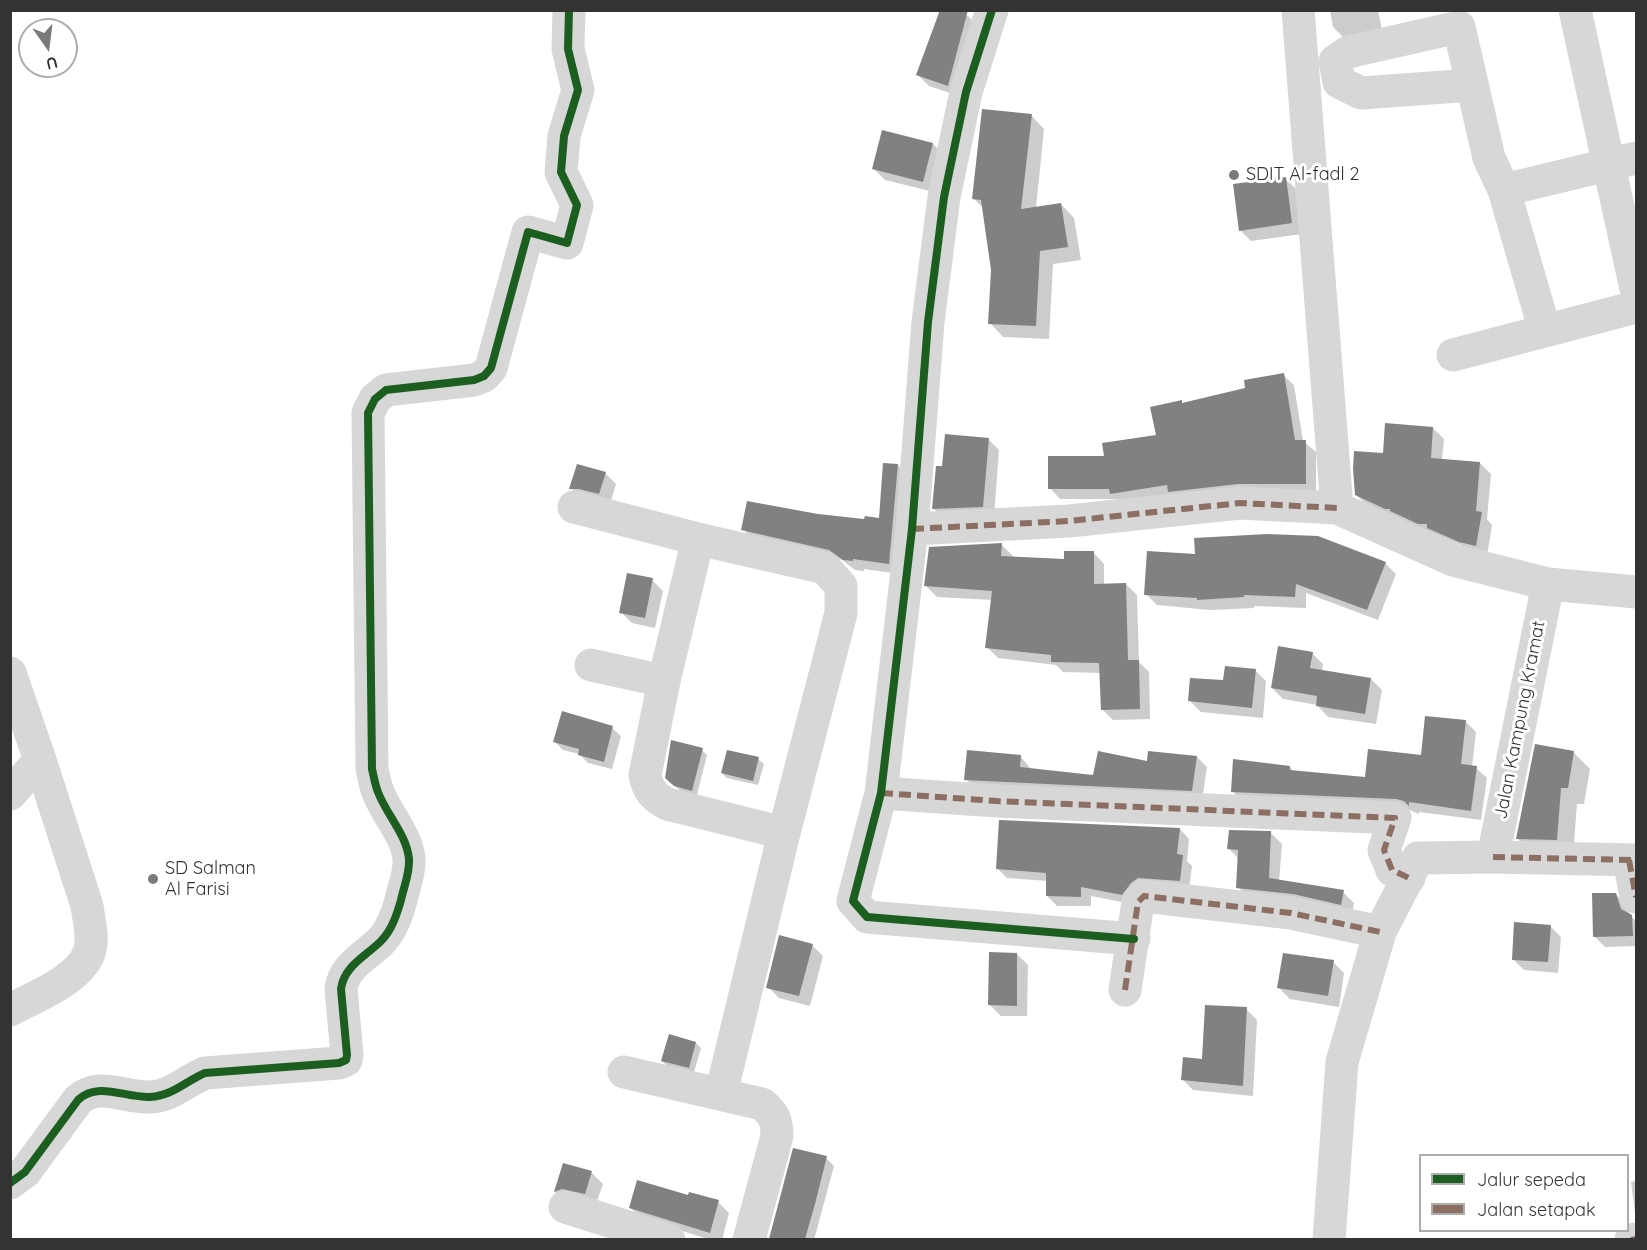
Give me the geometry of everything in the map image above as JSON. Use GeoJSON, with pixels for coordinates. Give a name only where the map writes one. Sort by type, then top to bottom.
{"type":"FeatureCollection","features":[{"type":"Feature","properties":{"kind":"street"},"geometry":{"type":"LineString","coordinates":[[10,1183],[25,1172],[86,1092],[97,1090],[148,1097],[176,1090],[205,1073],[339,1063],[346,1060],[342,979],[347,970],[383,939],[391,927],[409,871],[409,857],[405,845],[378,792],[372,769],[368,413],[375,399],[386,390],[474,380],[484,376],[491,368],[528,232],[567,243],[577,205],[561,172],[564,136],[578,90],[568,50],[569,10]]}},
{"type":"Feature","properties":{"kind":"street"},"geometry":{"type":"LineString","coordinates":[[992,10],[966,92],[944,197],[928,322],[912,529],[881,794],[853,901],[867,917],[1134,939]]}},
{"type":"Feature","properties":{"kind":"street"},"geometry":{"type":"LineString","coordinates":[[1298,10],[1336,508]]}},
{"type":"Feature","properties":{"kind":"street"},"geometry":{"type":"LineString","coordinates":[[1575,10],[1623,162],[1636,289]]}},
{"type":"Feature","properties":{"kind":"street"},"geometry":{"type":"LineString","coordinates":[[1472,85],[1489,158],[1504,190],[1545,331]]}},
{"type":"Feature","properties":{"kind":"street"},"geometry":{"type":"LineString","coordinates":[[1504,190],[1623,162]]}},
{"type":"Feature","properties":{"kind":"street"},"geometry":{"type":"LineString","coordinates":[[1453,355],[1636,307]]}},
{"type":"Feature","properties":{"kind":"street"},"geometry":{"type":"LineString","coordinates":[[912,529],[1069,521],[1240,503],[1336,508],[1453,560],[1548,584],[1636,592]]}},
{"type":"Feature","properties":{"kind":"street"},"geometry":{"type":"LineString","coordinates":[[574,507],[698,539],[825,568],[841,586],[841,613],[784,833],[721,1094]]}},
{"type":"Feature","properties":{"kind":"street"},"geometry":{"type":"LineString","coordinates":[[698,539],[664,681],[645,775],[648,788],[655,797],[667,804],[784,833]]}},
{"type":"Feature","properties":{"kind":"street","name":"Jalan Kampung Kramat"},"geometry":{"type":"LineString","coordinates":[[1493,857],[1548,584]]}},
{"type":"Feature","properties":{"kind":"street"},"geometry":{"type":"LineString","coordinates":[[591,665],[664,681]]}},
{"type":"Feature","properties":{"kind":"street"},"geometry":{"type":"LineString","coordinates":[[10,673],[87,906],[91,927],[89,953],[73,975],[10,1011]]}},
{"type":"Feature","properties":{"kind":"street"},"geometry":{"type":"LineString","coordinates":[[10,794],[40,760]]}},
{"type":"Feature","properties":{"kind":"street"},"geometry":{"type":"LineString","coordinates":[[881,794],[1395,818],[1384,850],[1392,870],[1409,878]]}},
{"type":"Feature","properties":{"kind":"street"},"geometry":{"type":"LineString","coordinates":[[1329,1239],[1342,1062],[1380,932],[1418,858],[1633,860],[1636,897]]}},
{"type":"Feature","properties":{"kind":"street"},"geometry":{"type":"LineString","coordinates":[[1125,990],[1138,902],[1140,898],[1148,895],[1292,913],[1380,932]]}},
{"type":"Feature","properties":{"kind":"street"},"geometry":{"type":"LineString","coordinates":[[624,1072],[762,1104],[771,1112],[777,1123],[777,1136],[749,1239]]}},
{"type":"Feature","properties":{"kind":"street"},"geometry":{"type":"LineString","coordinates":[[565,1207],[669,1239]]}},
{"type":"Feature","properties":{"kind":"street"},"geometry":{"type":"LineString","coordinates":[[1631,1239],[1636,1239]]}},
{"type":"Feature","properties":{"kind":"building"},"geometry":{"type":"Polygon","coordinates":[[[940,10],[968,10],[948,86],[916,75],[940,10]]]}},
{"type":"Feature","properties":{"kind":"building"},"geometry":{"type":"Polygon","coordinates":[[[982,109],[1032,114],[1021,209],[1061,203],[1068,247],[1040,251],[1036,326],[988,324],[991,270],[981,200],[972,199],[982,109]]]}},
{"type":"Feature","properties":{"kind":"building"},"geometry":{"type":"Polygon","coordinates":[[[882,130],[933,143],[923,182],[872,169],[882,130]]]}},
{"type":"Feature","properties":{"kind":"building"},"geometry":{"type":"Polygon","coordinates":[[[1286,177],[1292,223],[1239,231],[1233,184],[1286,177]]]}},
{"type":"Feature","properties":{"kind":"building"},"geometry":{"type":"Polygon","coordinates":[[[1284,373],[1295,440],[1306,440],[1306,484],[1238,484],[1168,492],[1167,485],[1110,494],[1109,489],[1048,489],[1048,456],[1104,456],[1102,443],[1156,435],[1150,407],[1182,400],[1182,403],[1245,388],[1244,380],[1284,373]]]}},
{"type":"Feature","properties":{"kind":"building"},"geometry":{"type":"Polygon","coordinates":[[[1385,423],[1433,427],[1431,458],[1480,462],[1476,511],[1482,512],[1476,546],[1459,542],[1427,528],[1427,524],[1418,524],[1390,509],[1385,509],[1355,495],[1354,451],[1383,453],[1385,423]]]}},
{"type":"Feature","properties":{"kind":"building"},"geometry":{"type":"Polygon","coordinates":[[[945,434],[989,438],[983,507],[932,509],[936,466],[942,466],[945,434]]]}},
{"type":"Feature","properties":{"kind":"building"},"geometry":{"type":"Polygon","coordinates":[[[883,463],[898,464],[889,564],[853,559],[853,561],[843,560],[829,550],[741,530],[747,501],[818,514],[864,519],[865,516],[879,518],[883,463]]]}},
{"type":"Feature","properties":{"kind":"building"},"geometry":{"type":"Polygon","coordinates":[[[577,464],[606,472],[599,494],[569,489],[577,464]]]}},
{"type":"Feature","properties":{"kind":"building"},"geometry":{"type":"Polygon","coordinates":[[[1267,534],[1318,536],[1386,562],[1367,610],[1296,584],[1295,597],[1244,595],[1244,597],[1197,600],[1197,598],[1144,595],[1147,551],[1195,554],[1194,538],[1267,534]]]}},
{"type":"Feature","properties":{"kind":"building"},"geometry":{"type":"Polygon","coordinates":[[[1002,543],[1001,556],[1064,559],[1064,551],[1094,551],[1094,584],[1126,583],[1128,660],[1139,660],[1140,709],[1101,710],[1099,663],[1051,662],[1051,655],[985,648],[992,591],[924,586],[929,547],[1002,543]]]}},
{"type":"Feature","properties":{"kind":"building"},"geometry":{"type":"Polygon","coordinates":[[[627,573],[653,578],[645,618],[619,613],[627,573]]]}},
{"type":"Feature","properties":{"kind":"building"},"geometry":{"type":"Polygon","coordinates":[[[1278,646],[1313,652],[1310,668],[1371,678],[1365,714],[1316,706],[1317,696],[1271,688],[1278,646]]]}},
{"type":"Feature","properties":{"kind":"building"},"geometry":{"type":"Polygon","coordinates":[[[1225,666],[1256,669],[1252,708],[1188,701],[1190,678],[1223,680],[1225,666]]]}},
{"type":"Feature","properties":{"kind":"building"},"geometry":{"type":"Polygon","coordinates":[[[562,711],[613,726],[604,762],[578,755],[579,749],[553,742],[562,711]]]}},
{"type":"Feature","properties":{"kind":"building"},"geometry":{"type":"Polygon","coordinates":[[[1425,716],[1466,720],[1461,764],[1477,766],[1471,811],[1409,802],[1409,806],[1404,801],[1396,799],[1231,792],[1233,759],[1290,766],[1290,770],[1365,777],[1368,749],[1421,755],[1425,716]]]}},
{"type":"Feature","properties":{"kind":"building"},"geometry":{"type":"Polygon","coordinates":[[[671,740],[703,748],[692,791],[674,786],[665,778],[671,740]]]}},
{"type":"Feature","properties":{"kind":"building"},"geometry":{"type":"Polygon","coordinates":[[[1535,744],[1574,751],[1568,788],[1561,788],[1557,840],[1516,839],[1535,744]]]}},
{"type":"Feature","properties":{"kind":"building"},"geometry":{"type":"Polygon","coordinates":[[[727,750],[759,757],[753,781],[721,773],[727,750]]]}},
{"type":"Feature","properties":{"kind":"building"},"geometry":{"type":"Polygon","coordinates":[[[967,750],[1021,755],[1020,767],[1093,775],[1098,751],[1147,761],[1148,751],[1197,756],[1192,791],[964,780],[967,750]]]}},
{"type":"Feature","properties":{"kind":"building"},"geometry":{"type":"Polygon","coordinates":[[[999,820],[1180,828],[1177,854],[1183,855],[1180,881],[1138,878],[1122,895],[1081,887],[1081,897],[1046,896],[1046,873],[996,869],[999,820]]]}},
{"type":"Feature","properties":{"kind":"building"},"geometry":{"type":"Polygon","coordinates":[[[1229,830],[1271,831],[1269,878],[1344,890],[1341,905],[1293,894],[1236,888],[1238,850],[1227,849],[1229,830]]]}},
{"type":"Feature","properties":{"kind":"building"},"geometry":{"type":"Polygon","coordinates":[[[1592,893],[1616,893],[1621,909],[1632,915],[1633,936],[1593,937],[1592,893]]]}},
{"type":"Feature","properties":{"kind":"building"},"geometry":{"type":"Polygon","coordinates":[[[1514,922],[1551,925],[1548,962],[1512,960],[1514,922]]]}},
{"type":"Feature","properties":{"kind":"building"},"geometry":{"type":"Polygon","coordinates":[[[779,935],[813,944],[799,996],[766,988],[779,935]]]}},
{"type":"Feature","properties":{"kind":"building"},"geometry":{"type":"Polygon","coordinates":[[[989,952],[1017,953],[1017,1006],[988,1005],[989,952]]]}},
{"type":"Feature","properties":{"kind":"building"},"geometry":{"type":"Polygon","coordinates":[[[1283,953],[1334,960],[1328,996],[1277,988],[1283,953]]]}},
{"type":"Feature","properties":{"kind":"building"},"geometry":{"type":"Polygon","coordinates":[[[1205,1005],[1247,1007],[1243,1086],[1181,1080],[1183,1057],[1202,1059],[1205,1005]]]}},
{"type":"Feature","properties":{"kind":"building"},"geometry":{"type":"Polygon","coordinates":[[[669,1034],[696,1042],[689,1068],[661,1061],[669,1034]]]}},
{"type":"Feature","properties":{"kind":"building"},"geometry":{"type":"Polygon","coordinates":[[[793,1148],[827,1156],[815,1204],[805,1239],[769,1239],[793,1148]]]}},
{"type":"Feature","properties":{"kind":"building"},"geometry":{"type":"Polygon","coordinates":[[[563,1163],[592,1171],[585,1194],[562,1189],[554,1192],[563,1163]]]}},
{"type":"Feature","properties":{"kind":"building"},"geometry":{"type":"Polygon","coordinates":[[[637,1180],[688,1195],[689,1192],[719,1200],[710,1233],[629,1208],[637,1180]]]}},
{"type":"Feature","properties":{"kind":"marked path"},"geometry":{"type":"LineString","coordinates":[[912,529],[1069,521],[1240,503],[1337,508]]}},
{"type":"Feature","properties":{"kind":"marked path"},"geometry":{"type":"LineString","coordinates":[[881,793],[997,801],[1395,818],[1384,850],[1392,870],[1409,878]]}},
{"type":"Feature","properties":{"kind":"marked path"},"geometry":{"type":"LineString","coordinates":[[1493,857],[1636,860]]}},
{"type":"Feature","properties":{"kind":"marked path"},"geometry":{"type":"LineString","coordinates":[[1629,860],[1636,897]]}},
{"type":"Feature","properties":{"kind":"marked path"},"geometry":{"type":"LineString","coordinates":[[1125,990],[1138,902],[1144,896],[1291,913],[1380,932]]}},
{"type":"Feature","properties":{"kind":"marked path"},"geometry":{"type":"LineString","coordinates":[[1631,1240],[1636,1239]]}},
{"type":"Feature","properties":{"kind":"cycle path"},"geometry":{"type":"LineString","coordinates":[[10,1183],[25,1172],[78,1100],[86,1094],[103,1091],[141,1097],[158,1096],[205,1073],[339,1063],[346,1060],[341,989],[343,981],[356,962],[381,941],[391,927],[401,900],[409,864],[404,842],[376,787],[372,769],[368,413],[375,399],[386,390],[474,380],[484,376],[491,368],[528,232],[567,243],[577,205],[561,172],[564,136],[578,90],[568,49],[569,10]]}},
{"type":"Feature","properties":{"kind":"cycle path"},"geometry":{"type":"LineString","coordinates":[[992,10],[966,92],[944,197],[928,322],[912,529],[881,793],[853,901],[867,917],[1134,939]]}},
{"type":"Feature","properties":{"kind":"place","name":"SDIT Al-fadl 2"},"geometry":{"type":"Point","coordinates":[1234,175]}},
{"type":"Feature","properties":{"kind":"place","name":"SD Salman Al Farisi"},"geometry":{"type":"Point","coordinates":[153,879]}}]}
